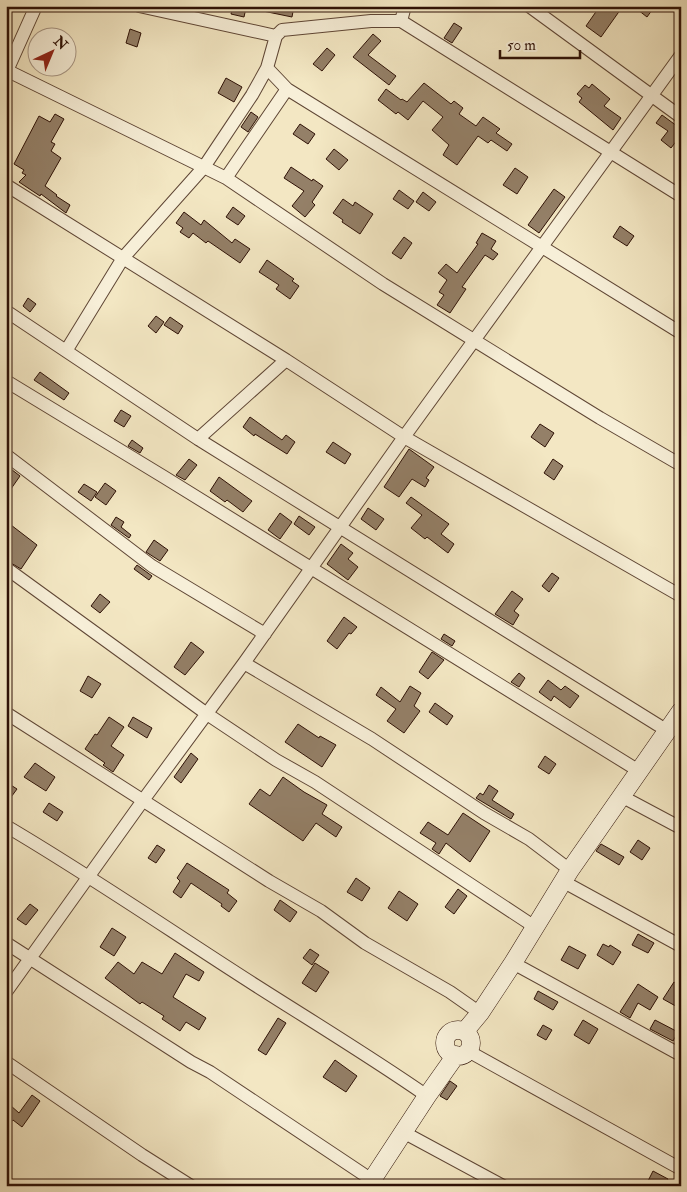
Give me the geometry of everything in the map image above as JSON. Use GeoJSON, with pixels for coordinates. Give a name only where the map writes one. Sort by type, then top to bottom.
{"type":"FeatureCollection","features":[{"type":"Feature","properties":{"kind":"main road"},"geometry":{"type":"LineString","coordinates":[[370,1183],[427,1096],[471,1043],[465,1031],[480,1013],[567,876],[621,796],[666,730],[680,713]]}},
{"type":"Feature","properties":{"kind":"street"},"geometry":{"type":"LineString","coordinates":[[36,6],[7,71],[226,178],[383,284],[681,465]]}},
{"type":"Feature","properties":{"kind":"street"},"geometry":{"type":"LineString","coordinates":[[139,6],[276,36]]}},
{"type":"Feature","properties":{"kind":"street"},"geometry":{"type":"LineString","coordinates":[[401,21],[405,6]]}},
{"type":"Feature","properties":{"kind":"street"},"geometry":{"type":"LineString","coordinates":[[529,6],[681,117]]}},
{"type":"Feature","properties":{"kind":"street"},"geometry":{"type":"LineString","coordinates":[[66,351],[123,258],[204,167],[252,95],[267,68],[276,36],[282,30],[372,21],[401,21],[681,196]]}},
{"type":"Feature","properties":{"kind":"street"},"geometry":{"type":"LineString","coordinates":[[6,992],[681,55]]}},
{"type":"Feature","properties":{"kind":"street"},"geometry":{"type":"LineString","coordinates":[[267,68],[287,89],[681,333]]}},
{"type":"Feature","properties":{"kind":"street"},"geometry":{"type":"LineString","coordinates":[[226,178],[287,89]]}},
{"type":"Feature","properties":{"kind":"street"},"geometry":{"type":"LineString","coordinates":[[6,185],[286,360],[404,437],[681,596]]}},
{"type":"Feature","properties":{"kind":"street"},"geometry":{"type":"LineString","coordinates":[[6,311],[198,439],[666,730]]}},
{"type":"Feature","properties":{"kind":"street"},"geometry":{"type":"LineString","coordinates":[[198,439],[286,360]]}},
{"type":"Feature","properties":{"kind":"street"},"geometry":{"type":"LineString","coordinates":[[6,381],[639,771]]}},
{"type":"Feature","properties":{"kind":"street"},"geometry":{"type":"LineString","coordinates":[[6,455],[152,566],[265,634]]}},
{"type":"Feature","properties":{"kind":"street"},"geometry":{"type":"LineString","coordinates":[[6,568],[206,714],[276,760],[315,782],[536,927]]}},
{"type":"Feature","properties":{"kind":"street"},"geometry":{"type":"LineString","coordinates":[[244,663],[372,739],[484,813],[529,839],[567,876],[681,946]]}},
{"type":"Feature","properties":{"kind":"street"},"geometry":{"type":"LineString","coordinates":[[6,712],[269,880],[321,911],[365,943],[450,992],[480,1013]]}},
{"type":"Feature","properties":{"kind":"street"},"geometry":{"type":"LineString","coordinates":[[621,796],[681,828]]}},
{"type":"Feature","properties":{"kind":"street"},"geometry":{"type":"LineString","coordinates":[[6,826],[89,876],[256,986],[370,1056],[427,1096]]}},
{"type":"Feature","properties":{"kind":"street"},"geometry":{"type":"LineString","coordinates":[[6,943],[191,1062],[210,1072],[370,1183]]}},
{"type":"Feature","properties":{"kind":"street"},"geometry":{"type":"LineString","coordinates":[[513,962],[681,1055]]}},
{"type":"Feature","properties":{"kind":"street"},"geometry":{"type":"LineString","coordinates":[[462,1053],[681,1169]]}},
{"type":"Feature","properties":{"kind":"street"},"geometry":{"type":"LineString","coordinates":[[6,1062],[142,1155],[191,1186]]}},
{"type":"Feature","properties":{"kind":"street"},"geometry":{"type":"LineString","coordinates":[[403,1132],[503,1186]]}},
{"type":"Feature","properties":{"kind":"building"},"geometry":{"type":"Polygon","coordinates":[[[233,6],[246,8],[244,17],[231,14],[233,6]]]}},
{"type":"Feature","properties":{"kind":"building"},"geometry":{"type":"Polygon","coordinates":[[[259,6],[294,6],[292,17],[258,10],[259,6]]]}},
{"type":"Feature","properties":{"kind":"building"},"geometry":{"type":"Polygon","coordinates":[[[600,6],[623,6],[601,37],[586,26],[600,6]]]}},
{"type":"Feature","properties":{"kind":"building"},"geometry":{"type":"Polygon","coordinates":[[[633,6],[655,6],[647,17],[633,6]]]}},
{"type":"Feature","properties":{"kind":"building"},"geometry":{"type":"Polygon","coordinates":[[[454,23],[462,28],[452,43],[444,38],[454,23]]]}},
{"type":"Feature","properties":{"kind":"building"},"geometry":{"type":"Polygon","coordinates":[[[130,29],[141,33],[137,47],[126,43],[130,29]]]}},
{"type":"Feature","properties":{"kind":"building"},"geometry":{"type":"Polygon","coordinates":[[[373,34],[381,41],[368,55],[396,76],[389,85],[353,57],[373,34]]]}},
{"type":"Feature","properties":{"kind":"building"},"geometry":{"type":"Polygon","coordinates":[[[327,48],[335,55],[322,71],[313,64],[327,48]]]}},
{"type":"Feature","properties":{"kind":"building"},"geometry":{"type":"Polygon","coordinates":[[[226,78],[242,87],[234,102],[218,93],[226,78]]]}},
{"type":"Feature","properties":{"kind":"building"},"geometry":{"type":"Polygon","coordinates":[[[424,83],[451,104],[454,101],[463,108],[459,114],[476,126],[483,117],[500,129],[496,133],[512,144],[507,151],[491,140],[488,143],[478,136],[457,165],[443,155],[449,145],[432,130],[443,117],[423,101],[408,120],[398,112],[396,114],[378,100],[386,89],[407,102],[424,83]]]}},
{"type":"Feature","properties":{"kind":"building"},"geometry":{"type":"Polygon","coordinates":[[[592,84],[610,99],[604,106],[621,118],[613,130],[579,102],[582,98],[577,94],[585,85],[589,88],[592,84]]]}},
{"type":"Feature","properties":{"kind":"building"},"geometry":{"type":"Polygon","coordinates":[[[251,112],[258,117],[248,132],[241,127],[251,112]]]}},
{"type":"Feature","properties":{"kind":"building"},"geometry":{"type":"Polygon","coordinates":[[[55,114],[64,119],[51,142],[55,144],[51,151],[61,158],[45,186],[70,205],[66,213],[41,194],[40,196],[19,182],[26,175],[22,173],[24,170],[14,164],[39,116],[50,122],[55,114]]]}},
{"type":"Feature","properties":{"kind":"building"},"geometry":{"type":"Polygon","coordinates":[[[662,115],[681,129],[681,135],[671,148],[661,140],[668,131],[656,123],[662,115]]]}},
{"type":"Feature","properties":{"kind":"building"},"geometry":{"type":"Polygon","coordinates":[[[300,124],[315,134],[308,144],[293,134],[300,124]]]}},
{"type":"Feature","properties":{"kind":"building"},"geometry":{"type":"Polygon","coordinates":[[[334,149],[348,160],[339,170],[326,159],[334,149]]]}},
{"type":"Feature","properties":{"kind":"building"},"geometry":{"type":"Polygon","coordinates":[[[291,167],[323,186],[312,202],[315,205],[305,217],[292,206],[304,191],[284,178],[291,167]]]}},
{"type":"Feature","properties":{"kind":"building"},"geometry":{"type":"Polygon","coordinates":[[[515,168],[528,177],[517,194],[503,185],[515,168]]]}},
{"type":"Feature","properties":{"kind":"building"},"geometry":{"type":"Polygon","coordinates":[[[554,189],[565,197],[539,233],[528,225],[554,189]]]}},
{"type":"Feature","properties":{"kind":"building"},"geometry":{"type":"Polygon","coordinates":[[[399,190],[414,201],[408,209],[393,199],[399,190]]]}},
{"type":"Feature","properties":{"kind":"building"},"geometry":{"type":"Polygon","coordinates":[[[423,192],[436,202],[429,211],[416,202],[423,192]]]}},
{"type":"Feature","properties":{"kind":"building"},"geometry":{"type":"Polygon","coordinates":[[[343,199],[353,206],[355,202],[373,214],[360,234],[342,222],[343,220],[333,213],[343,199]]]}},
{"type":"Feature","properties":{"kind":"building"},"geometry":{"type":"Polygon","coordinates":[[[233,207],[245,216],[238,225],[226,217],[233,207]]]}},
{"type":"Feature","properties":{"kind":"building"},"geometry":{"type":"Polygon","coordinates":[[[184,212],[201,225],[204,220],[232,243],[235,239],[250,249],[240,263],[193,233],[189,238],[180,232],[183,228],[176,223],[184,212]]]}},
{"type":"Feature","properties":{"kind":"building"},"geometry":{"type":"Polygon","coordinates":[[[620,226],[634,236],[627,246],[613,237],[620,226]]]}},
{"type":"Feature","properties":{"kind":"building"},"geometry":{"type":"Polygon","coordinates":[[[482,233],[496,241],[491,249],[498,254],[493,260],[485,255],[462,287],[466,289],[450,313],[437,305],[444,295],[439,292],[447,280],[438,273],[446,264],[457,273],[478,244],[476,243],[482,233]]]}},
{"type":"Feature","properties":{"kind":"building"},"geometry":{"type":"Polygon","coordinates":[[[404,237],[412,243],[401,259],[392,253],[404,237]]]}},
{"type":"Feature","properties":{"kind":"building"},"geometry":{"type":"Polygon","coordinates":[[[267,260],[294,279],[292,281],[299,286],[290,299],[276,289],[279,285],[259,272],[267,260]]]}},
{"type":"Feature","properties":{"kind":"building"},"geometry":{"type":"Polygon","coordinates":[[[28,298],[36,304],[30,312],[23,306],[28,298]]]}},
{"type":"Feature","properties":{"kind":"building"},"geometry":{"type":"Polygon","coordinates":[[[156,316],[164,322],[156,333],[148,326],[156,316]]]}},
{"type":"Feature","properties":{"kind":"building"},"geometry":{"type":"Polygon","coordinates":[[[170,317],[183,326],[178,334],[164,325],[170,317]]]}},
{"type":"Feature","properties":{"kind":"building"},"geometry":{"type":"Polygon","coordinates":[[[40,372],[69,393],[64,400],[34,380],[40,372]]]}},
{"type":"Feature","properties":{"kind":"building"},"geometry":{"type":"Polygon","coordinates":[[[121,410],[131,416],[124,427],[114,421],[121,410]]]}},
{"type":"Feature","properties":{"kind":"building"},"geometry":{"type":"Polygon","coordinates":[[[250,417],[282,440],[286,435],[295,442],[287,454],[255,434],[254,436],[243,427],[250,417]]]}},
{"type":"Feature","properties":{"kind":"building"},"geometry":{"type":"Polygon","coordinates":[[[540,424],[554,433],[545,447],[531,437],[540,424]]]}},
{"type":"Feature","properties":{"kind":"building"},"geometry":{"type":"Polygon","coordinates":[[[132,440],[143,448],[140,453],[128,446],[132,440]]]}},
{"type":"Feature","properties":{"kind":"building"},"geometry":{"type":"Polygon","coordinates":[[[333,442],[351,454],[345,464],[326,452],[333,442]]]}},
{"type":"Feature","properties":{"kind":"building"},"geometry":{"type":"Polygon","coordinates":[[[409,449],[434,467],[426,478],[429,480],[425,487],[412,479],[399,497],[384,487],[409,449]]]}},
{"type":"Feature","properties":{"kind":"building"},"geometry":{"type":"Polygon","coordinates":[[[189,459],[197,465],[185,480],[176,475],[189,459]]]}},
{"type":"Feature","properties":{"kind":"building"},"geometry":{"type":"Polygon","coordinates":[[[553,459],[563,466],[554,480],[544,473],[553,459]]]}},
{"type":"Feature","properties":{"kind":"building"},"geometry":{"type":"Polygon","coordinates":[[[6,467],[20,476],[6,496],[6,467]]]}},
{"type":"Feature","properties":{"kind":"building"},"geometry":{"type":"Polygon","coordinates":[[[219,477],[252,501],[243,512],[227,500],[225,502],[210,491],[219,477]]]}},
{"type":"Feature","properties":{"kind":"building"},"geometry":{"type":"Polygon","coordinates":[[[105,483],[116,491],[106,505],[95,497],[105,483]]]}},
{"type":"Feature","properties":{"kind":"building"},"geometry":{"type":"Polygon","coordinates":[[[84,484],[97,492],[91,501],[78,492],[84,484]]]}},
{"type":"Feature","properties":{"kind":"building"},"geometry":{"type":"Polygon","coordinates":[[[411,497],[449,524],[441,534],[454,544],[448,553],[427,537],[425,539],[411,528],[422,515],[406,503],[411,497]]]}},
{"type":"Feature","properties":{"kind":"building"},"geometry":{"type":"Polygon","coordinates":[[[368,508],[384,519],[376,530],[361,519],[368,508]]]}},
{"type":"Feature","properties":{"kind":"building"},"geometry":{"type":"Polygon","coordinates":[[[280,513],[292,522],[280,539],[268,530],[280,513]]]}},
{"type":"Feature","properties":{"kind":"building"},"geometry":{"type":"Polygon","coordinates":[[[299,516],[315,527],[309,535],[294,524],[299,516]]]}},
{"type":"Feature","properties":{"kind":"building"},"geometry":{"type":"Polygon","coordinates":[[[116,517],[124,522],[121,527],[131,535],[129,538],[111,525],[116,517]]]}},
{"type":"Feature","properties":{"kind":"building"},"geometry":{"type":"Polygon","coordinates":[[[11,525],[37,545],[21,569],[6,560],[6,531],[11,525]]]}},
{"type":"Feature","properties":{"kind":"building"},"geometry":{"type":"Polygon","coordinates":[[[154,540],[168,550],[160,561],[146,552],[154,540]]]}},
{"type":"Feature","properties":{"kind":"building"},"geometry":{"type":"Polygon","coordinates":[[[341,544],[353,553],[348,559],[358,567],[348,580],[327,564],[341,544]]]}},
{"type":"Feature","properties":{"kind":"building"},"geometry":{"type":"Polygon","coordinates":[[[137,565],[152,576],[149,580],[134,569],[137,565]]]}},
{"type":"Feature","properties":{"kind":"building"},"geometry":{"type":"Polygon","coordinates":[[[552,573],[559,578],[549,592],[542,586],[552,573]]]}},
{"type":"Feature","properties":{"kind":"building"},"geometry":{"type":"Polygon","coordinates":[[[512,591],[523,599],[514,611],[519,615],[513,625],[495,614],[512,591]]]}},
{"type":"Feature","properties":{"kind":"building"},"geometry":{"type":"Polygon","coordinates":[[[100,594],[110,602],[100,613],[91,606],[100,594]]]}},
{"type":"Feature","properties":{"kind":"building"},"geometry":{"type":"Polygon","coordinates":[[[344,617],[357,627],[351,634],[349,633],[337,649],[327,641],[344,617]]]}},
{"type":"Feature","properties":{"kind":"building"},"geometry":{"type":"Polygon","coordinates":[[[444,634],[455,641],[452,646],[441,639],[444,634]]]}},
{"type":"Feature","properties":{"kind":"building"},"geometry":{"type":"Polygon","coordinates":[[[191,642],[204,652],[185,675],[174,667],[191,642]]]}},
{"type":"Feature","properties":{"kind":"building"},"geometry":{"type":"Polygon","coordinates":[[[432,652],[444,660],[428,679],[419,672],[432,652]]]}},
{"type":"Feature","properties":{"kind":"building"},"geometry":{"type":"Polygon","coordinates":[[[519,673],[525,678],[519,687],[511,682],[519,673]]]}},
{"type":"Feature","properties":{"kind":"building"},"geometry":{"type":"Polygon","coordinates":[[[88,676],[101,684],[92,698],[80,691],[88,676]]]}},
{"type":"Feature","properties":{"kind":"building"},"geometry":{"type":"Polygon","coordinates":[[[548,680],[561,690],[565,686],[579,696],[570,708],[554,696],[551,701],[539,692],[548,680]]]}},
{"type":"Feature","properties":{"kind":"building"},"geometry":{"type":"Polygon","coordinates":[[[410,686],[421,693],[414,706],[420,711],[404,733],[387,721],[396,709],[376,695],[381,687],[400,702],[410,686]]]}},
{"type":"Feature","properties":{"kind":"building"},"geometry":{"type":"Polygon","coordinates":[[[435,703],[453,716],[447,725],[429,712],[435,703]]]}},
{"type":"Feature","properties":{"kind":"building"},"geometry":{"type":"Polygon","coordinates":[[[109,717],[124,727],[111,746],[124,755],[113,772],[103,765],[105,763],[85,749],[109,717]]]}},
{"type":"Feature","properties":{"kind":"building"},"geometry":{"type":"Polygon","coordinates":[[[133,717],[152,728],[147,738],[128,726],[133,717]]]}},
{"type":"Feature","properties":{"kind":"building"},"geometry":{"type":"Polygon","coordinates":[[[298,724],[319,738],[320,736],[336,745],[322,767],[285,742],[298,724]]]}},
{"type":"Feature","properties":{"kind":"building"},"geometry":{"type":"Polygon","coordinates":[[[191,753],[198,759],[181,783],[174,777],[191,753]]]}},
{"type":"Feature","properties":{"kind":"building"},"geometry":{"type":"Polygon","coordinates":[[[545,756],[556,764],[549,774],[538,767],[545,756]]]}},
{"type":"Feature","properties":{"kind":"building"},"geometry":{"type":"Polygon","coordinates":[[[35,763],[55,777],[46,791],[24,777],[35,763]]]}},
{"type":"Feature","properties":{"kind":"building"},"geometry":{"type":"Polygon","coordinates":[[[283,777],[327,805],[322,814],[342,827],[336,837],[316,823],[303,841],[249,804],[260,789],[270,796],[283,777]]]}},
{"type":"Feature","properties":{"kind":"building"},"geometry":{"type":"Polygon","coordinates":[[[6,782],[17,789],[6,804],[6,782]]]}},
{"type":"Feature","properties":{"kind":"building"},"geometry":{"type":"Polygon","coordinates":[[[489,785],[498,791],[492,800],[514,814],[511,819],[476,798],[480,793],[483,795],[489,785]]]}},
{"type":"Feature","properties":{"kind":"building"},"geometry":{"type":"Polygon","coordinates":[[[49,803],[63,812],[57,821],[43,812],[49,803]]]}},
{"type":"Feature","properties":{"kind":"building"},"geometry":{"type":"Polygon","coordinates":[[[463,813],[490,831],[470,862],[446,843],[439,854],[432,849],[436,843],[420,833],[428,822],[448,835],[463,813]]]}},
{"type":"Feature","properties":{"kind":"building"},"geometry":{"type":"Polygon","coordinates":[[[638,840],[650,848],[642,860],[630,852],[638,840]]]}},
{"type":"Feature","properties":{"kind":"building"},"geometry":{"type":"Polygon","coordinates":[[[601,844],[624,857],[619,865],[596,851],[601,844]]]}},
{"type":"Feature","properties":{"kind":"building"},"geometry":{"type":"Polygon","coordinates":[[[157,845],[165,850],[156,863],[148,858],[157,845]]]}},
{"type":"Feature","properties":{"kind":"building"},"geometry":{"type":"Polygon","coordinates":[[[187,863],[229,890],[227,893],[237,901],[229,912],[221,906],[222,904],[191,883],[181,898],[173,892],[180,881],[177,878],[187,863]]]}},
{"type":"Feature","properties":{"kind":"building"},"geometry":{"type":"Polygon","coordinates":[[[356,878],[370,888],[362,901],[347,892],[356,878]]]}},
{"type":"Feature","properties":{"kind":"building"},"geometry":{"type":"Polygon","coordinates":[[[458,889],[467,896],[454,914],[445,907],[458,889]]]}},
{"type":"Feature","properties":{"kind":"building"},"geometry":{"type":"Polygon","coordinates":[[[399,891],[418,904],[407,921],[388,908],[399,891]]]}},
{"type":"Feature","properties":{"kind":"building"},"geometry":{"type":"Polygon","coordinates":[[[280,900],[297,912],[290,922],[274,910],[280,900]]]}},
{"type":"Feature","properties":{"kind":"building"},"geometry":{"type":"Polygon","coordinates":[[[30,904],[38,910],[26,925],[17,919],[30,904]]]}},
{"type":"Feature","properties":{"kind":"building"},"geometry":{"type":"Polygon","coordinates":[[[112,928],[126,937],[114,956],[100,947],[112,928]]]}},
{"type":"Feature","properties":{"kind":"building"},"geometry":{"type":"Polygon","coordinates":[[[638,934],[654,943],[648,953],[632,945],[638,934]]]}},
{"type":"Feature","properties":{"kind":"building"},"geometry":{"type":"Polygon","coordinates":[[[603,944],[609,947],[610,945],[621,952],[613,965],[597,955],[603,944]]]}},
{"type":"Feature","properties":{"kind":"building"},"geometry":{"type":"Polygon","coordinates":[[[569,946],[586,955],[578,969],[561,960],[569,946]]]}},
{"type":"Feature","properties":{"kind":"building"},"geometry":{"type":"Polygon","coordinates":[[[310,949],[319,955],[312,965],[303,958],[310,949]]]}},
{"type":"Feature","properties":{"kind":"building"},"geometry":{"type":"Polygon","coordinates":[[[175,953],[204,972],[199,981],[186,974],[173,997],[206,1018],[199,1030],[186,1022],[180,1031],[162,1019],[164,1016],[142,1002],[140,1004],[105,978],[118,962],[134,974],[142,962],[162,974],[175,953]]]}},
{"type":"Feature","properties":{"kind":"building"},"geometry":{"type":"Polygon","coordinates":[[[315,963],[329,972],[316,992],[302,983],[315,963]]]}},
{"type":"Feature","properties":{"kind":"building"},"geometry":{"type":"Polygon","coordinates":[[[674,982],[681,987],[681,1009],[663,999],[674,982]]]}},
{"type":"Feature","properties":{"kind":"building"},"geometry":{"type":"Polygon","coordinates":[[[638,984],[658,997],[650,1010],[638,1003],[630,1018],[620,1012],[638,984]]]}},
{"type":"Feature","properties":{"kind":"building"},"geometry":{"type":"Polygon","coordinates":[[[538,991],[558,1002],[553,1010],[534,999],[538,991]]]}},
{"type":"Feature","properties":{"kind":"building"},"geometry":{"type":"Polygon","coordinates":[[[278,1018],[286,1023],[266,1055],[258,1050],[278,1018]]]}},
{"type":"Feature","properties":{"kind":"building"},"geometry":{"type":"Polygon","coordinates":[[[583,1020],[598,1029],[589,1044],[574,1035],[583,1020]]]}},
{"type":"Feature","properties":{"kind":"building"},"geometry":{"type":"Polygon","coordinates":[[[655,1020],[678,1032],[673,1041],[650,1029],[655,1020]]]}},
{"type":"Feature","properties":{"kind":"building"},"geometry":{"type":"Polygon","coordinates":[[[543,1025],[552,1030],[546,1040],[537,1035],[543,1025]]]}},
{"type":"Feature","properties":{"kind":"building"},"geometry":{"type":"Polygon","coordinates":[[[335,1060],[357,1076],[346,1092],[323,1077],[335,1060]]]}},
{"type":"Feature","properties":{"kind":"building"},"geometry":{"type":"Polygon","coordinates":[[[450,1081],[457,1086],[447,1100],[440,1096],[450,1081]]]}},
{"type":"Feature","properties":{"kind":"building"},"geometry":{"type":"Polygon","coordinates":[[[32,1095],[40,1101],[22,1127],[13,1120],[6,1128],[6,1110],[10,1105],[19,1113],[32,1095]]]}},
{"type":"Feature","properties":{"kind":"building"},"geometry":{"type":"Polygon","coordinates":[[[653,1171],[668,1179],[664,1186],[652,1186],[647,1183],[653,1171]]]}}]}
